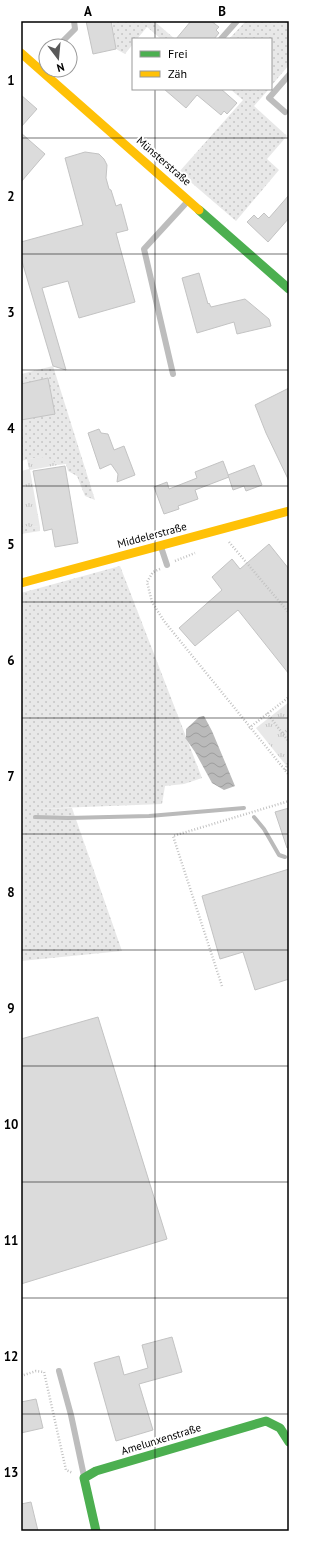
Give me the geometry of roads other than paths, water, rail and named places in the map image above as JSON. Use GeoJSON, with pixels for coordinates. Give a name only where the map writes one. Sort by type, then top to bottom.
{"type":"FeatureCollection","features":[{"type":"Feature","properties":{"kind":"street","name":"Münsterstraße"},"geometry":{"type":"LineString","coordinates":[[21,53],[38,68]]}},
{"type":"Feature","properties":{"kind":"street","name":"Münsterstraße"},"geometry":{"type":"LineString","coordinates":[[49,78],[289,289]]}},
{"type":"Feature","properties":{"kind":"street","name":"Middelerstraße"},"geometry":{"type":"LineString","coordinates":[[21,583],[289,511]]}},
{"type":"Feature","properties":{"kind":"street","name":"Amelunxenstraße"},"geometry":{"type":"LineString","coordinates":[[84,1478],[96,1471],[266,1422],[275,1423],[280,1427],[287,1434],[289,1442]]}},
{"type":"Feature","properties":{"kind":"street"},"geometry":{"type":"LineString","coordinates":[[84,1478],[96,1531]]}},
{"type":"Feature","properties":{"kind":"lane"},"geometry":{"type":"LineString","coordinates":[[66,38],[75,29],[74,21]]}},
{"type":"Feature","properties":{"kind":"lane"},"geometry":{"type":"LineString","coordinates":[[222,38],[237,21]]}},
{"type":"Feature","properties":{"kind":"lane"},"geometry":{"type":"LineString","coordinates":[[286,112],[269,98],[289,75]]}},
{"type":"Feature","properties":{"kind":"lane"},"geometry":{"type":"LineString","coordinates":[[173,374],[144,249],[189,200]]}},
{"type":"Feature","properties":{"kind":"lane"},"geometry":{"type":"LineString","coordinates":[[160,545],[167,565]]}},
{"type":"Feature","properties":{"kind":"lane"},"geometry":{"type":"LineString","coordinates":[[59,1370],[72,1415],[84,1478]]}},
{"type":"Feature","properties":{"kind":"water"},"geometry":{"type":"Polygon","coordinates":[[[204,716],[212,731],[235,786],[224,790],[212,783],[186,739],[186,729],[199,717],[204,716]]]}},
{"type":"Feature","properties":{"kind":"waterway"},"geometry":{"type":"LineString","coordinates":[[35,817],[68,818],[149,816],[244,808]]}},
{"type":"Feature","properties":{"kind":"waterway"},"geometry":{"type":"LineString","coordinates":[[254,817],[264,829],[279,855],[285,857]]}}]}
